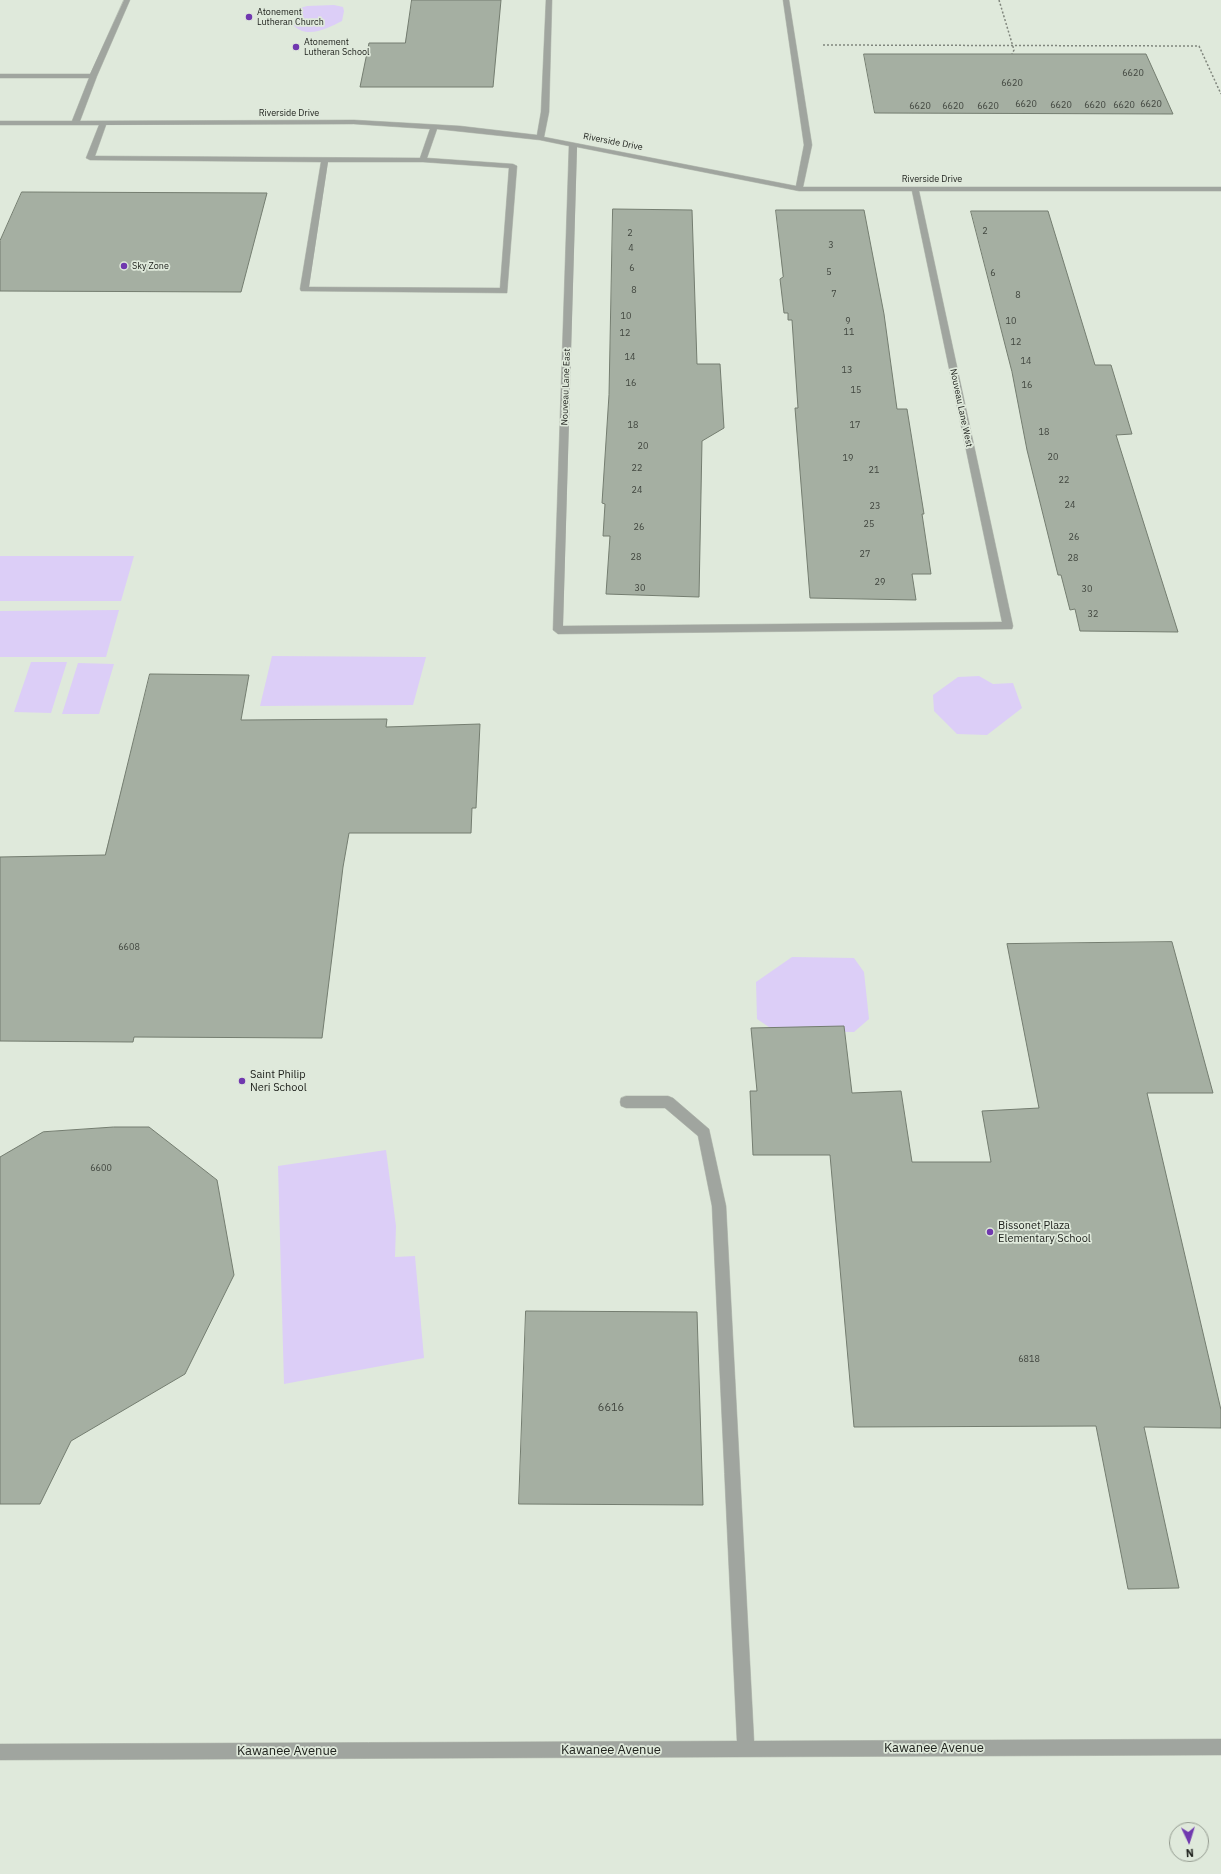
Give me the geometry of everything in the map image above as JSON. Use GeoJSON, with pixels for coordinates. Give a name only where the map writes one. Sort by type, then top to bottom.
{"type":"FeatureCollection","features":[{"type":"Feature","properties":{"kind":"street"},"geometry":{"type":"LineString","coordinates":[[75,123],[93,76],[127,0]]}},
{"type":"Feature","properties":{"kind":"street"},"geometry":{"type":"LineString","coordinates":[[540,138],[545,112],[549,0]]}},
{"type":"Feature","properties":{"kind":"street"},"geometry":{"type":"LineString","coordinates":[[786,0],[808,145],[799,189]]}},
{"type":"Feature","properties":{"kind":"street"},"geometry":{"type":"LineString","coordinates":[[0,76],[93,76]]}},
{"type":"Feature","properties":{"kind":"street","name":"Riverside Drive"},"geometry":{"type":"LineString","coordinates":[[0,123],[354,122],[460,128],[540,138],[799,189],[1221,189]]}},
{"type":"Feature","properties":{"kind":"street"},"geometry":{"type":"LineString","coordinates":[[103,123],[90,158],[325,159],[423,160],[513,166],[504,291],[304,289],[325,159]]}},
{"type":"Feature","properties":{"kind":"street"},"geometry":{"type":"LineString","coordinates":[[423,160],[434,127]]}},
{"type":"Feature","properties":{"kind":"street","name":"Nouveau Lane East"},"geometry":{"type":"LineString","coordinates":[[573,144],[558,630],[1008,626]]}},
{"type":"Feature","properties":{"kind":"street","name":"Nouveau Lane West"},"geometry":{"type":"LineString","coordinates":[[915,189],[1008,626]]}},
{"type":"Feature","properties":{"kind":"street"},"geometry":{"type":"LineString","coordinates":[[626,1102],[668,1102],[704,1133],[719,1206],[746,1749]]}},
{"type":"Feature","properties":{"kind":"street","name":"Kawanee Avenue"},"geometry":{"type":"LineString","coordinates":[[0,1752],[1221,1747]]}},
{"type":"Feature","properties":{"kind":"path"},"geometry":{"type":"LineString","coordinates":[[999,0],[1014,50],[1012,54]]}},
{"type":"Feature","properties":{"kind":"path"},"geometry":{"type":"LineString","coordinates":[[792,45],[1199,46],[1221,94]]}},
{"type":"Feature","properties":{"kind":"shaded area"},"geometry":{"type":"Polygon","coordinates":[[[334,5],[343,7],[344,11],[342,21],[324,29],[312,32],[305,32],[294,26],[300,8],[307,6],[334,5]]]}},
{"type":"Feature","properties":{"kind":"shaded area"},"geometry":{"type":"Polygon","coordinates":[[[0,556],[134,556],[121,601],[0,601],[0,556]]]}},
{"type":"Feature","properties":{"kind":"shaded area"},"geometry":{"type":"Polygon","coordinates":[[[119,610],[106,657],[0,657],[0,611],[119,610]]]}},
{"type":"Feature","properties":{"kind":"shaded area"},"geometry":{"type":"Polygon","coordinates":[[[272,656],[426,657],[413,705],[260,706],[272,656]]]}},
{"type":"Feature","properties":{"kind":"shaded area"},"geometry":{"type":"Polygon","coordinates":[[[31,662],[67,662],[51,713],[14,712],[31,662]]]}},
{"type":"Feature","properties":{"kind":"shaded area"},"geometry":{"type":"Polygon","coordinates":[[[78,663],[114,664],[99,714],[62,714],[78,663]]]}},
{"type":"Feature","properties":{"kind":"shaded area"},"geometry":{"type":"Polygon","coordinates":[[[979,676],[993,684],[1013,683],[1022,708],[987,735],[957,734],[934,711],[933,695],[958,677],[979,676]]]}},
{"type":"Feature","properties":{"kind":"shaded area"},"geometry":{"type":"Polygon","coordinates":[[[792,957],[854,958],[864,972],[869,1019],[854,1032],[775,1031],[757,1019],[756,982],[792,957]]]}},
{"type":"Feature","properties":{"kind":"shaded area"},"geometry":{"type":"Polygon","coordinates":[[[386,1150],[396,1226],[395,1257],[415,1256],[424,1358],[284,1384],[278,1166],[386,1150]]]}},
{"type":"Feature","properties":{"kind":"building"},"geometry":{"type":"Polygon","coordinates":[[[412,0],[501,0],[493,87],[360,87],[369,43],[405,43],[412,0]]]}},
{"type":"Feature","properties":{"kind":"building"},"geometry":{"type":"Polygon","coordinates":[[[864,54],[1146,54],[1173,114],[875,113],[864,54]]]}},
{"type":"Feature","properties":{"kind":"building","name":"Sky Zone"},"geometry":{"type":"Polygon","coordinates":[[[22,192],[267,193],[241,292],[0,291],[0,241],[22,192]]]}},
{"type":"Feature","properties":{"kind":"building"},"geometry":{"type":"Polygon","coordinates":[[[613,209],[692,210],[697,364],[720,364],[724,428],[702,441],[699,597],[606,594],[610,536],[603,536],[605,504],[602,503],[609,395],[613,209]]]}},
{"type":"Feature","properties":{"kind":"building"},"geometry":{"type":"Polygon","coordinates":[[[776,210],[864,210],[884,314],[897,409],[907,409],[924,514],[922,514],[931,574],[912,574],[916,600],[810,598],[795,408],[798,408],[792,320],[788,320],[788,313],[784,313],[780,279],[783,277],[776,210]]]}},
{"type":"Feature","properties":{"kind":"building"},"geometry":{"type":"Polygon","coordinates":[[[971,211],[1048,211],[1095,365],[1111,365],[1132,434],[1116,435],[1178,632],[1080,631],[1075,609],[1070,610],[1061,575],[1058,575],[1027,450],[1012,372],[971,211]]]}},
{"type":"Feature","properties":{"kind":"building"},"geometry":{"type":"Polygon","coordinates":[[[150,674],[249,675],[241,720],[387,719],[386,727],[480,724],[476,808],[472,808],[471,833],[349,833],[343,867],[322,1038],[134,1037],[133,1042],[0,1041],[0,857],[105,855],[150,674]]]}},
{"type":"Feature","properties":{"kind":"building"},"geometry":{"type":"Polygon","coordinates":[[[1172,942],[1213,1093],[1147,1093],[1221,1410],[1221,1428],[1144,1427],[1179,1588],[1128,1589],[1096,1426],[854,1427],[830,1155],[753,1155],[750,1091],[757,1091],[751,1028],[844,1026],[852,1093],[901,1091],[912,1162],[991,1162],[982,1111],[1039,1108],[1007,944],[1172,942]]]}},
{"type":"Feature","properties":{"kind":"building"},"geometry":{"type":"Polygon","coordinates":[[[114,1127],[149,1127],[217,1180],[234,1275],[185,1374],[71,1441],[40,1504],[0,1504],[0,1157],[43,1132],[114,1127]]]}},
{"type":"Feature","properties":{"kind":"building"},"geometry":{"type":"Polygon","coordinates":[[[526,1311],[697,1312],[703,1505],[519,1504],[526,1311]]]}},
{"type":"Feature","properties":{"kind":"place","name":"Atonement Lutheran Church"},"geometry":{"type":"Point","coordinates":[249,17]}},
{"type":"Feature","properties":{"kind":"place","name":"Atonement Lutheran School"},"geometry":{"type":"Point","coordinates":[296,47]}},
{"type":"Feature","properties":{"kind":"place","name":"Sky Zone"},"geometry":{"type":"Point","coordinates":[124,266]}},
{"type":"Feature","properties":{"kind":"place","name":"Saint Philip Neri School"},"geometry":{"type":"Point","coordinates":[242,1081]}},
{"type":"Feature","properties":{"kind":"place","name":"Bissonet Plaza Elementary School"},"geometry":{"type":"Point","coordinates":[990,1232]}}]}
